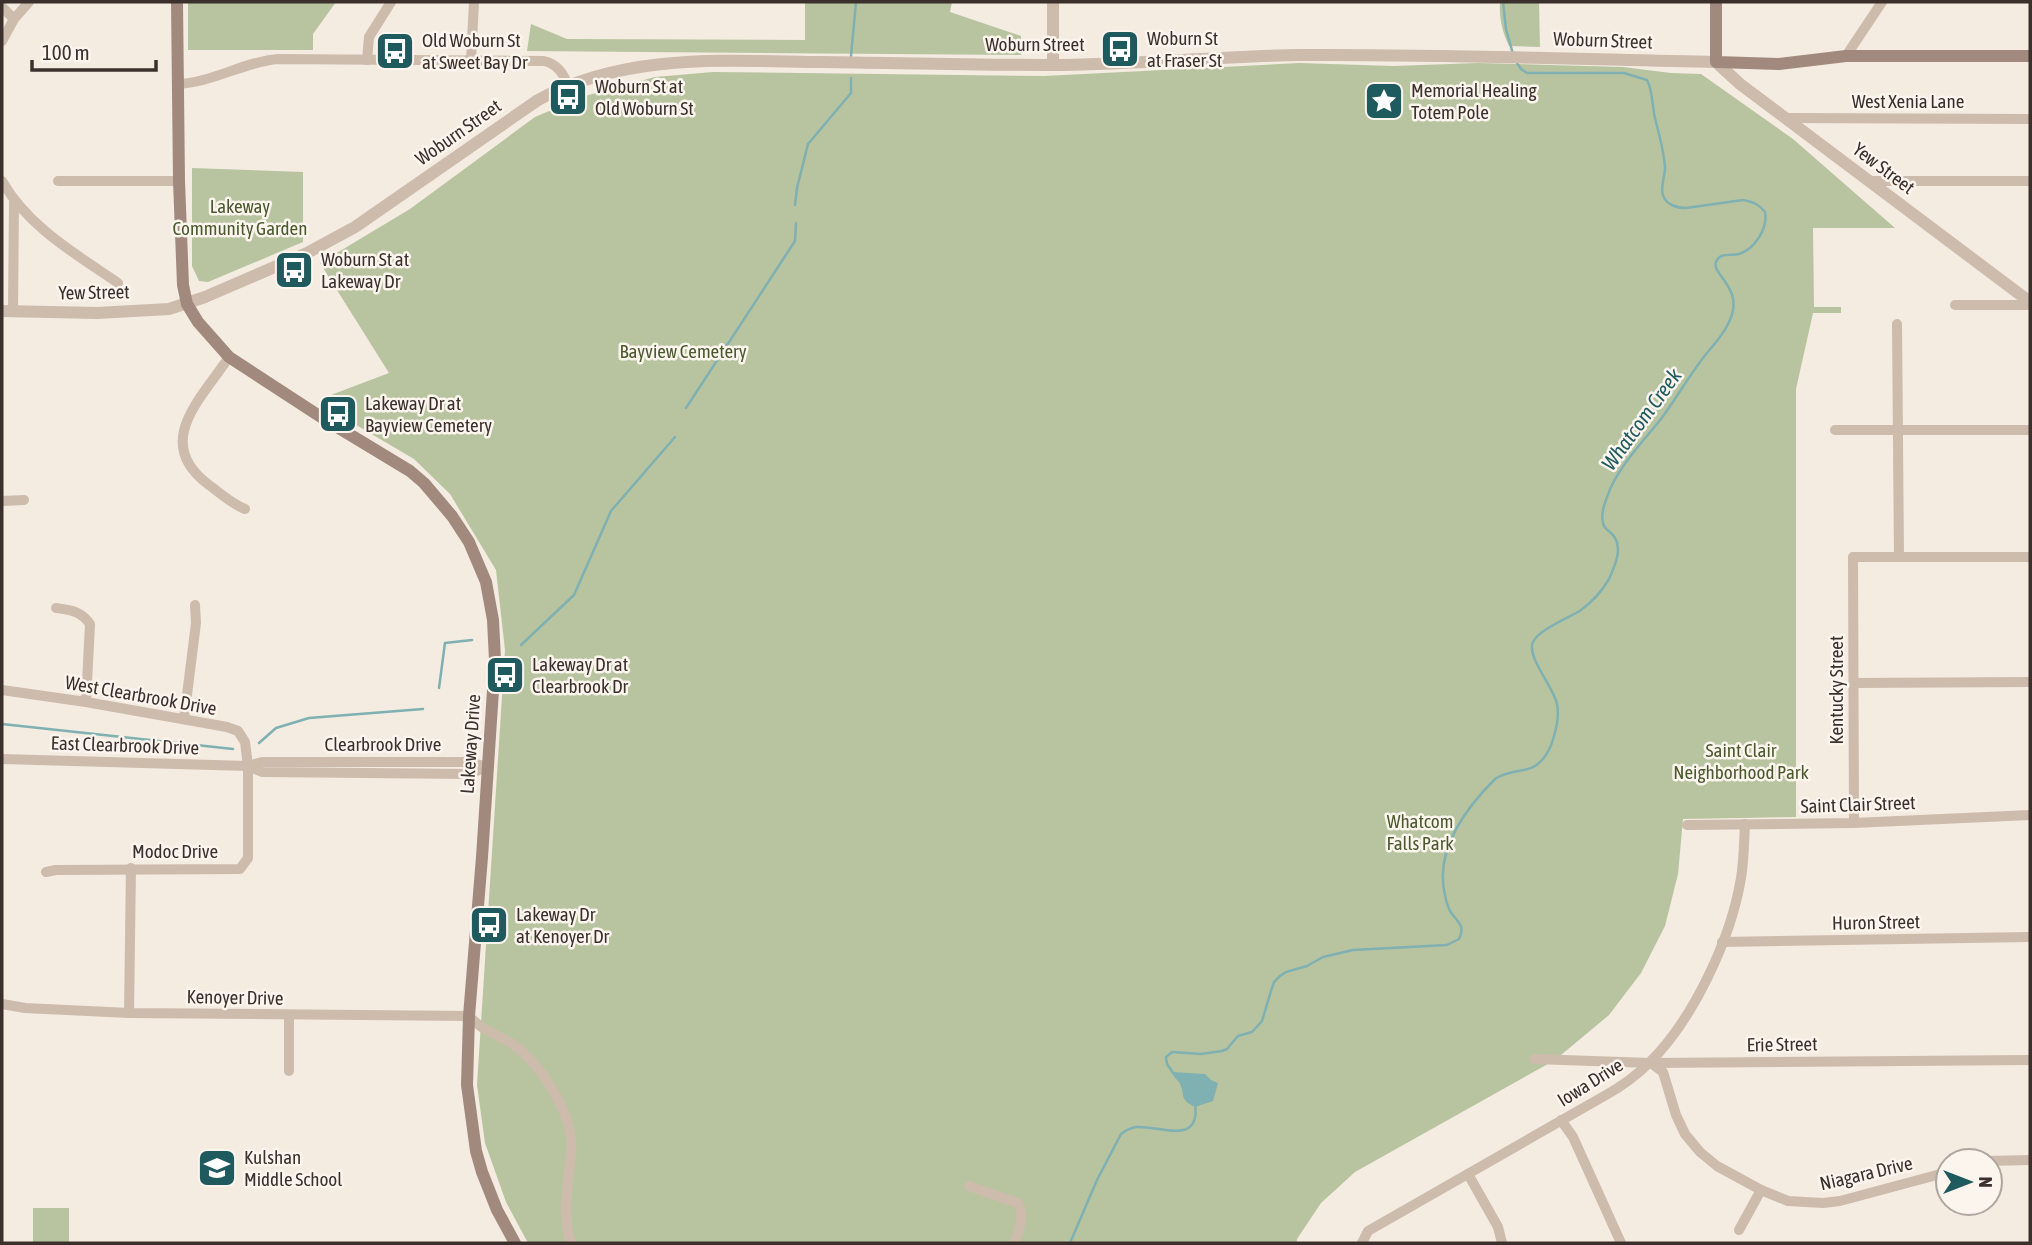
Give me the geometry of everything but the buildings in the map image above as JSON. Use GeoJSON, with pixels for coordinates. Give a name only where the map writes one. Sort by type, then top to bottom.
{"type":"FeatureCollection","features":[{"type":"Feature","properties":{"kind":"main road","name":"Lakeway Drive"},"geometry":{"type":"LineString","coordinates":[[177,2],[179,181],[183,285],[187,304],[198,322],[229,357],[410,471],[424,483],[452,516],[469,542],[482,570],[493,620],[495,660],[469,1016],[467,1085],[476,1151],[489,1191],[515,1243]]}},
{"type":"Feature","properties":{"kind":"main road"},"geometry":{"type":"LineString","coordinates":[[1716,2],[1716,62]]}},
{"type":"Feature","properties":{"kind":"main road","name":"Woburn Street"},"geometry":{"type":"LineString","coordinates":[[1716,62],[1779,64],[1846,56],[2030,56]]}},
{"type":"Feature","properties":{"kind":"street"},"geometry":{"type":"LineString","coordinates":[[2,41],[14,19],[29,2]]}},
{"type":"Feature","properties":{"kind":"street"},"geometry":{"type":"LineString","coordinates":[[367,60],[369,37],[391,2]]}},
{"type":"Feature","properties":{"kind":"street"},"geometry":{"type":"LineString","coordinates":[[471,60],[474,2]]}},
{"type":"Feature","properties":{"kind":"street"},"geometry":{"type":"LineString","coordinates":[[1053,2],[1053,65]]}},
{"type":"Feature","properties":{"kind":"street"},"geometry":{"type":"LineString","coordinates":[[1846,56],[1882,2]]}},
{"type":"Feature","properties":{"kind":"street"},"geometry":{"type":"LineString","coordinates":[[2,7],[14,19]]}},
{"type":"Feature","properties":{"kind":"street","name":"Woburn Street"},"geometry":{"type":"LineString","coordinates":[[187,304],[307,253],[355,228],[538,100],[568,85],[613,70],[665,62],[1053,65],[1297,55],[1494,56],[1716,62]]}},
{"type":"Feature","properties":{"kind":"street"},"geometry":{"type":"LineString","coordinates":[[177,84],[190,83],[267,60],[471,60],[547,61],[561,71],[568,85]]}},
{"type":"Feature","properties":{"kind":"street","name":"Yew Street"},"geometry":{"type":"LineString","coordinates":[[1716,62],[1740,84],[2030,304]]}},
{"type":"Feature","properties":{"kind":"street","name":"West Xenia Lane"},"geometry":{"type":"LineString","coordinates":[[1786,118],[2030,118]]}},
{"type":"Feature","properties":{"kind":"street"},"geometry":{"type":"LineString","coordinates":[[2,181],[14,200],[35,223],[118,283]]}},
{"type":"Feature","properties":{"kind":"street"},"geometry":{"type":"LineString","coordinates":[[58,181],[179,181]]}},
{"type":"Feature","properties":{"kind":"street"},"geometry":{"type":"LineString","coordinates":[[1869,181],[2030,181]]}},
{"type":"Feature","properties":{"kind":"street"},"geometry":{"type":"LineString","coordinates":[[8,311],[14,200]]}},
{"type":"Feature","properties":{"kind":"street","name":"Yew Street"},"geometry":{"type":"LineString","coordinates":[[8,311],[97,313],[169,309],[187,304]]}},
{"type":"Feature","properties":{"kind":"street"},"geometry":{"type":"LineString","coordinates":[[1955,305],[2030,304]]}},
{"type":"Feature","properties":{"kind":"street"},"geometry":{"type":"LineString","coordinates":[[1897,324],[1899,557],[2030,556]]}},
{"type":"Feature","properties":{"kind":"street"},"geometry":{"type":"LineString","coordinates":[[229,357],[187,419],[182,436],[183,450],[194,474],[245,509]]}},
{"type":"Feature","properties":{"kind":"street"},"geometry":{"type":"LineString","coordinates":[[1835,430],[2030,430]]}},
{"type":"Feature","properties":{"kind":"street"},"geometry":{"type":"LineString","coordinates":[[2,501],[24,500]]}},
{"type":"Feature","properties":{"kind":"street","name":"Kentucky Street"},"geometry":{"type":"LineString","coordinates":[[1854,823],[1853,557],[1899,557]]}},
{"type":"Feature","properties":{"kind":"street"},"geometry":{"type":"LineString","coordinates":[[184,719],[196,623],[195,606]]}},
{"type":"Feature","properties":{"kind":"street"},"geometry":{"type":"LineString","coordinates":[[56,608],[77,611],[90,624],[86,702]]}},
{"type":"Feature","properties":{"kind":"street"},"geometry":{"type":"LineString","coordinates":[[1854,683],[2030,682]]}},
{"type":"Feature","properties":{"kind":"street","name":"West Clearbrook Drive"},"geometry":{"type":"LineString","coordinates":[[2,690],[227,727],[238,732],[244,742],[248,766]]}},
{"type":"Feature","properties":{"kind":"street","name":"East Clearbrook Drive"},"geometry":{"type":"LineString","coordinates":[[2,759],[248,766]]}},
{"type":"Feature","properties":{"kind":"street","name":"Clearbrook Drive"},"geometry":{"type":"LineString","coordinates":[[248,766],[262,762],[363,761],[471,762],[486,767]]}},
{"type":"Feature","properties":{"kind":"street","name":"Modoc Drive"},"geometry":{"type":"LineString","coordinates":[[47,872],[131,868],[240,869],[248,858],[248,766]]}},
{"type":"Feature","properties":{"kind":"street","name":"Saint Clair Street"},"geometry":{"type":"LineString","coordinates":[[1687,825],[1854,823],[2030,815]]}},
{"type":"Feature","properties":{"kind":"street","name":"Iowa Drive"},"geometry":{"type":"LineString","coordinates":[[1362,1243],[1368,1231],[1628,1082],[1650,1063],[1683,1020],[1723,942],[1741,878],[1745,824]]}},
{"type":"Feature","properties":{"kind":"street"},"geometry":{"type":"LineString","coordinates":[[129,1013],[131,868]]}},
{"type":"Feature","properties":{"kind":"street","name":"Huron Street"},"geometry":{"type":"LineString","coordinates":[[1723,942],[2030,937]]}},
{"type":"Feature","properties":{"kind":"street","name":"Kenoyer Drive"},"geometry":{"type":"LineString","coordinates":[[2,1004],[25,1008],[129,1013],[469,1016]]}},
{"type":"Feature","properties":{"kind":"street"},"geometry":{"type":"LineString","coordinates":[[289,1016],[289,1071]]}},
{"type":"Feature","properties":{"kind":"street"},"geometry":{"type":"LineString","coordinates":[[469,1016],[521,1052],[539,1072],[562,1108],[572,1139],[566,1212],[571,1243]]}},
{"type":"Feature","properties":{"kind":"street","name":"Erie Street"},"geometry":{"type":"LineString","coordinates":[[1534,1059],[1650,1063],[2030,1060]]}},
{"type":"Feature","properties":{"kind":"street","name":"Niagara Drive"},"geometry":{"type":"LineString","coordinates":[[1650,1063],[1663,1072],[1676,1115],[1685,1134],[1700,1152],[1717,1166],[1788,1201],[1840,1201],[1934,1176]]}},
{"type":"Feature","properties":{"kind":"street"},"geometry":{"type":"LineString","coordinates":[[1562,1120],[1573,1137],[1621,1243]]}},
{"type":"Feature","properties":{"kind":"street"},"geometry":{"type":"LineString","coordinates":[[2004,1161],[2030,1160]]}},
{"type":"Feature","properties":{"kind":"street"},"geometry":{"type":"LineString","coordinates":[[1468,1174],[1498,1227],[1502,1243]]}},
{"type":"Feature","properties":{"kind":"street"},"geometry":{"type":"LineString","coordinates":[[969,1186],[1018,1203],[1022,1216],[1015,1243]]}},
{"type":"Feature","properties":{"kind":"street"},"geometry":{"type":"LineString","coordinates":[[1739,1230],[1761,1190]]}},
{"type":"Feature","properties":{"kind":"green space"},"geometry":{"type":"Polygon","coordinates":[[[188,2],[336,2],[313,34],[313,50],[188,50],[188,2]]]}},
{"type":"Feature","properties":{"kind":"green space"},"geometry":{"type":"Polygon","coordinates":[[[805,2],[952,2],[950,12],[1021,36],[1021,55],[527,51],[531,24],[567,39],[805,40],[805,2]]]}},
{"type":"Feature","properties":{"kind":"green space"},"geometry":{"type":"Polygon","coordinates":[[[1500,2],[1539,2],[1540,47],[1509,46],[1504,35],[1500,2]]]}},
{"type":"Feature","properties":{"kind":"green space","name":"Whatcom Falls Park"},"geometry":{"type":"Polygon","coordinates":[[[1299,63],[1393,66],[1478,63],[1623,67],[1701,74],[1793,139],[1895,228],[1813,228],[1814,307],[1841,307],[1841,313],[1813,313],[1796,389],[1796,817],[1683,819],[1678,874],[1665,926],[1641,973],[1609,1015],[1555,1060],[1355,1172],[1321,1203],[1297,1243],[528,1243],[506,1202],[485,1143],[477,1085],[505,650],[496,570],[450,494],[414,459],[329,409],[323,398],[389,373],[320,263],[410,209],[535,117],[585,96],[655,77],[713,72],[1044,76],[1299,63]]]}},
{"type":"Feature","properties":{"kind":"green space","name":"Lakeway Community Garden"},"geometry":{"type":"Polygon","coordinates":[[[192,168],[303,172],[303,242],[208,282],[199,281],[192,266],[192,168]]]}},
{"type":"Feature","properties":{"kind":"green space"},"geometry":{"type":"Polygon","coordinates":[[[33,1208],[69,1208],[69,1243],[33,1243],[33,1208]]]}},
{"type":"Feature","properties":{"kind":"water"},"geometry":{"type":"Polygon","coordinates":[[[1172,1072],[1205,1074],[1218,1083],[1213,1101],[1195,1107],[1190,1104],[1184,1099],[1181,1086],[1172,1072]]]}},
{"type":"Feature","properties":{"kind":"waterway"},"geometry":{"type":"LineString","coordinates":[[851,56],[856,2]]}},
{"type":"Feature","properties":{"kind":"waterway","name":"Whatcom Creek"},"geometry":{"type":"LineString","coordinates":[[1503,2],[1506,29],[1513,54]]}},
{"type":"Feature","properties":{"kind":"waterway","name":"Whatcom Creek"},"geometry":{"type":"LineString","coordinates":[[1173,1073],[1166,1057],[1172,1052],[1201,1054],[1222,1051],[1238,1036],[1252,1032],[1262,1021],[1274,982],[1286,972],[1307,966],[1323,957],[1353,950],[1447,945],[1459,939],[1462,930],[1450,911],[1445,895],[1443,878],[1448,846],[1463,817],[1495,779],[1535,766],[1550,749],[1555,732],[1557,704],[1533,655],[1533,642],[1548,628],[1585,607],[1609,579],[1618,550],[1616,539],[1604,527],[1602,514],[1611,487],[1728,324],[1733,312],[1733,301],[1731,292],[1718,272],[1716,262],[1723,256],[1739,254],[1750,248],[1762,231],[1765,212],[1750,202],[1743,200],[1686,208],[1669,204],[1664,198],[1664,155],[1647,80],[1624,73],[1527,73],[1515,60]]}},
{"type":"Feature","properties":{"kind":"waterway"},"geometry":{"type":"LineString","coordinates":[[795,205],[808,144],[851,93],[851,78]]}},
{"type":"Feature","properties":{"kind":"waterway"},"geometry":{"type":"LineString","coordinates":[[686,408],[795,241],[796,223]]}},
{"type":"Feature","properties":{"kind":"waterway"},"geometry":{"type":"LineString","coordinates":[[521,645],[574,595],[611,511],[675,437]]}},
{"type":"Feature","properties":{"kind":"waterway"},"geometry":{"type":"LineString","coordinates":[[439,688],[445,643],[472,640]]}},
{"type":"Feature","properties":{"kind":"waterway"},"geometry":{"type":"LineString","coordinates":[[259,743],[276,728],[309,718],[423,709]]}},
{"type":"Feature","properties":{"kind":"waterway"},"geometry":{"type":"LineString","coordinates":[[2,724],[233,749]]}},
{"type":"Feature","properties":{"kind":"waterway","name":"Whatcom Creek"},"geometry":{"type":"LineString","coordinates":[[1070,1243],[1097,1180],[1121,1134],[1136,1127],[1185,1130],[1195,1117],[1195,1104]]}},
{"type":"Feature","properties":{"kind":"place","name":"Woburn St at Fraser St"},"geometry":{"type":"Point","coordinates":[1120,49]}},
{"type":"Feature","properties":{"kind":"place","name":"Old Woburn St at Sweet Bay Dr"},"geometry":{"type":"Point","coordinates":[395,51]}},
{"type":"Feature","properties":{"kind":"place","name":"Woburn St at Old Woburn St"},"geometry":{"type":"Point","coordinates":[568,97]}},
{"type":"Feature","properties":{"kind":"place","name":"Memorial Healing Totem Pole"},"geometry":{"type":"Point","coordinates":[1384,101]}},
{"type":"Feature","properties":{"kind":"place","name":"Woburn St at Lakeway Dr"},"geometry":{"type":"Point","coordinates":[294,270]}},
{"type":"Feature","properties":{"kind":"place","name":"Lakeway Dr at Bayview Cemetery"},"geometry":{"type":"Point","coordinates":[338,414]}},
{"type":"Feature","properties":{"kind":"place","name":"Lakeway Dr at Clearbrook Dr"},"geometry":{"type":"Point","coordinates":[505,675]}},
{"type":"Feature","properties":{"kind":"place","name":"Lakeway Dr at Kenoyer Dr"},"geometry":{"type":"Point","coordinates":[489,925]}},
{"type":"Feature","properties":{"kind":"place","name":"Kulshan Middle School"},"geometry":{"type":"Point","coordinates":[217,1168]}},
{"type":"Feature","properties":{"kind":"park label","name":"Bayview Cemetery"},"geometry":{"type":"Point","coordinates":[683,351]}},
{"type":"Feature","properties":{"kind":"park label","name":"Saint Clair Neighborhood Park"},"geometry":{"type":"Point","coordinates":[1741,761]}}]}
